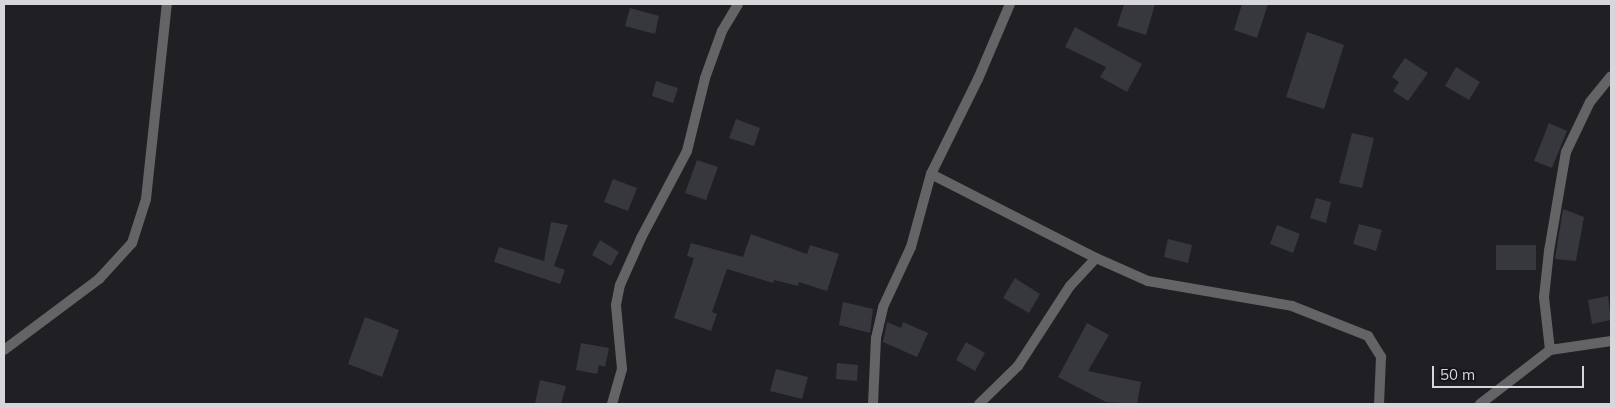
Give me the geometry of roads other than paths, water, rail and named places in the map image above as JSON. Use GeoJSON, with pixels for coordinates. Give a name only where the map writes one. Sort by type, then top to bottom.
{"type":"FeatureCollection","features":[{"type":"Feature","properties":{"kind":"street"},"geometry":{"type":"LineString","coordinates":[[4,350],[99,279],[132,243],[146,199],[167,4]]}},
{"type":"Feature","properties":{"kind":"street"},"geometry":{"type":"LineString","coordinates":[[612,404],[622,369],[616,305],[620,285],[641,238],[687,151],[706,78],[722,31],[738,4]]}},
{"type":"Feature","properties":{"kind":"street"},"geometry":{"type":"LineString","coordinates":[[873,404],[876,338],[883,308],[911,247],[931,174],[978,79],[1010,4]]}},
{"type":"Feature","properties":{"kind":"street"},"geometry":{"type":"LineString","coordinates":[[1550,350],[1544,297],[1549,251],[1566,152],[1590,102],[1611,76]]}},
{"type":"Feature","properties":{"kind":"street"},"geometry":{"type":"LineString","coordinates":[[931,174],[1096,258],[1148,281],[1292,306],[1368,336],[1381,357],[1379,404]]}},
{"type":"Feature","properties":{"kind":"street"},"geometry":{"type":"LineString","coordinates":[[979,404],[1018,366],[1070,286],[1096,258]]}},
{"type":"Feature","properties":{"kind":"street"},"geometry":{"type":"LineString","coordinates":[[1480,404],[1550,350],[1611,341]]}}]}
